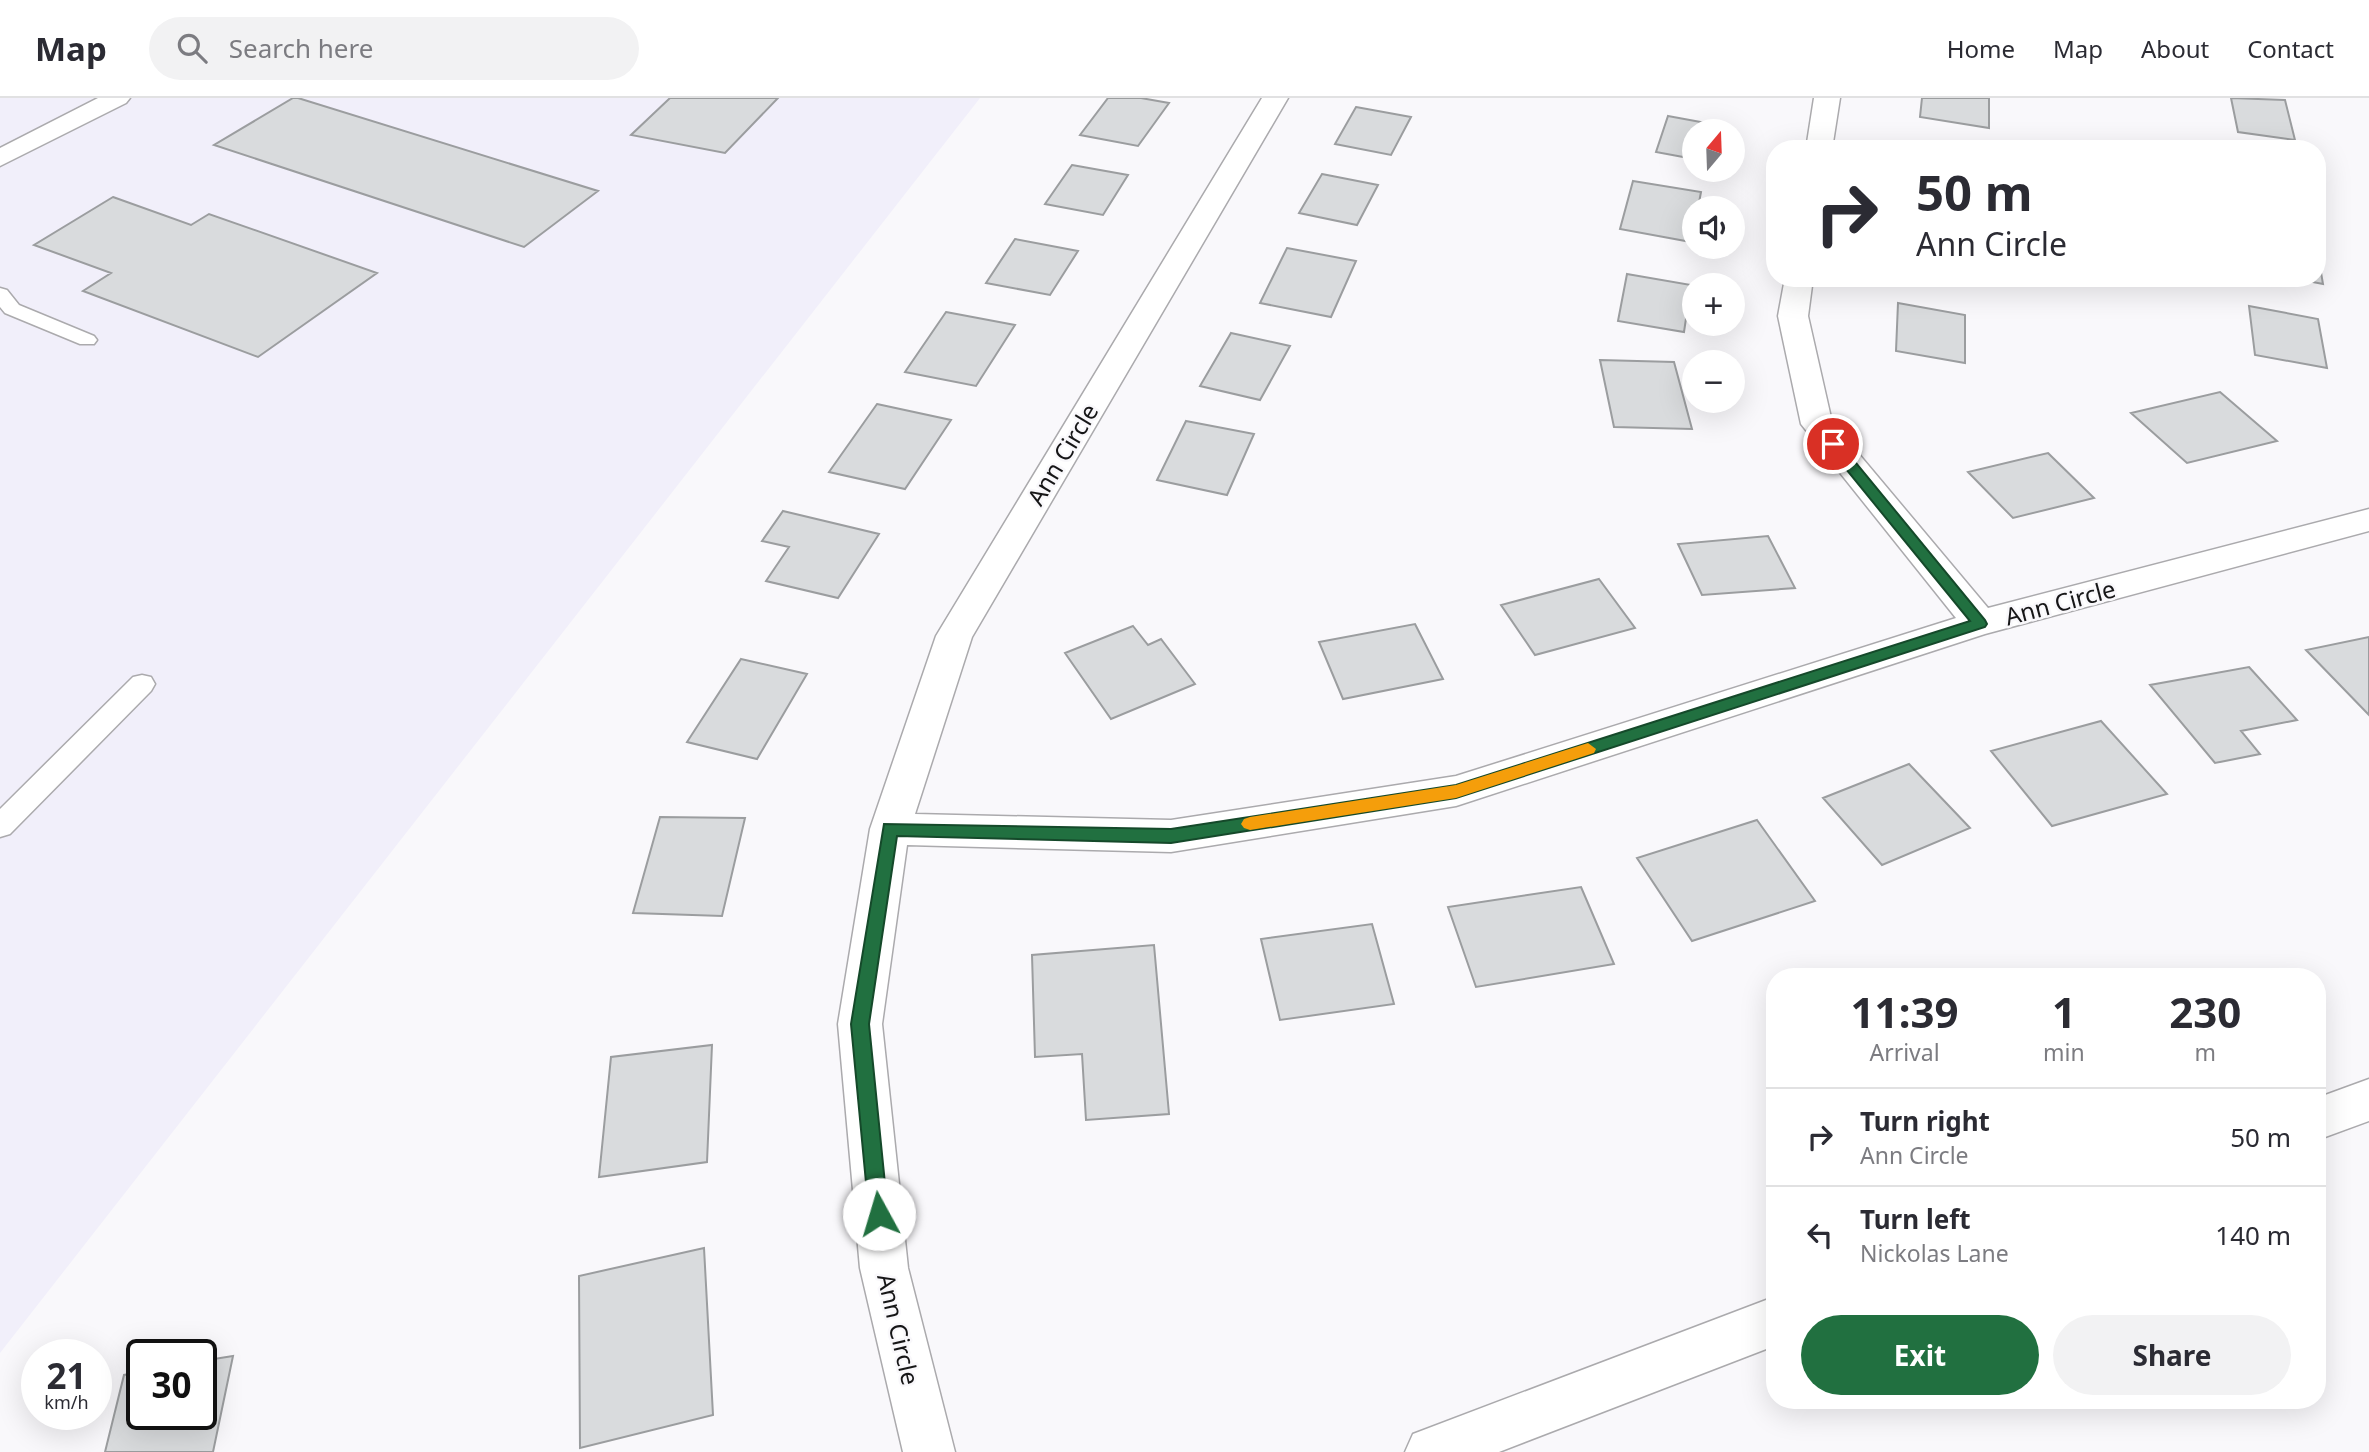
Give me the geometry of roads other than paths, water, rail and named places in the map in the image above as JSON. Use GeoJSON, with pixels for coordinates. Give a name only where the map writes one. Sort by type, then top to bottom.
{"type":"FeatureCollection","features":[{"type":"Feature","properties":{"kind":"street"},"geometry":{"type":"LineString","coordinates":[[0,158],[117,98]]}},
{"type":"Feature","properties":{"kind":"street","name":"Ann Circle"},"geometry":{"type":"LineString","coordinates":[[929,1452],[884,1268],[860,1024],[890,829],[954,635],[1275,98]]}},
{"type":"Feature","properties":{"kind":"street"},"geometry":{"type":"LineString","coordinates":[[1820,140],[1827,98]]}},
{"type":"Feature","properties":{"kind":"street"},"geometry":{"type":"LineString","coordinates":[[1798,287],[1793,316],[1816,424],[1980,624]]}},
{"type":"Feature","properties":{"kind":"street","name":"Ann Circle"},"geometry":{"type":"LineString","coordinates":[[890,829],[1171,836],[1456,791],[1980,624],[2369,520]]}},
{"type":"Feature","properties":{"kind":"street"},"geometry":{"type":"LineString","coordinates":[[2326,1116],[2369,1100]]}},
{"type":"Feature","properties":{"kind":"street"},"geometry":{"type":"LineString","coordinates":[[1431,1452],[1766,1325]]}},
{"type":"Feature","properties":{"kind":"lane"},"geometry":{"type":"LineString","coordinates":[[0,294],[12,310],[87,340]]}},
{"type":"Feature","properties":{"kind":"lane"},"geometry":{"type":"LineString","coordinates":[[0,826],[142,684]]}}]}
